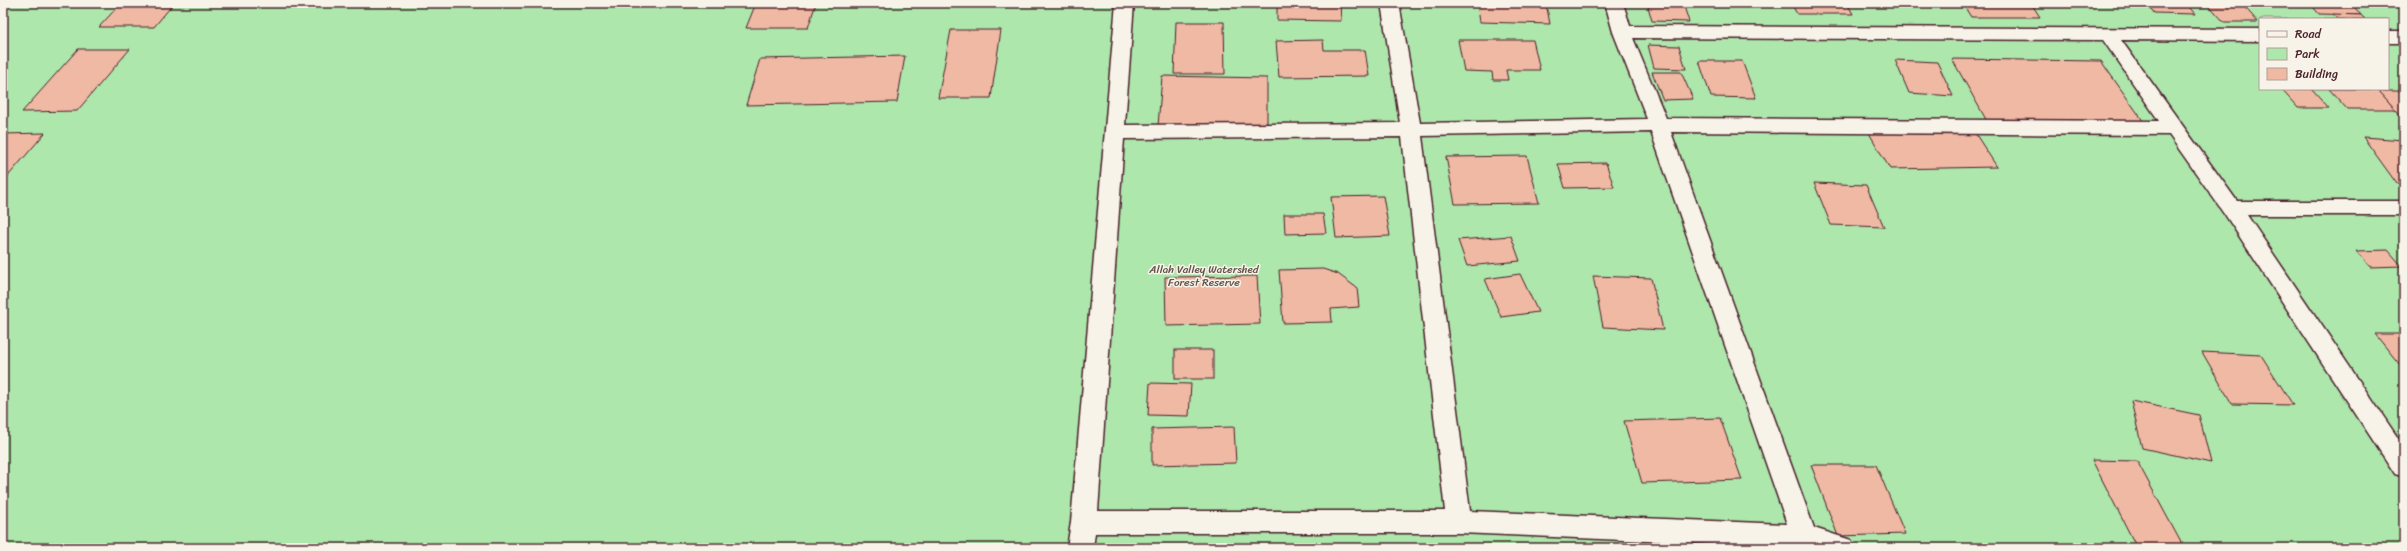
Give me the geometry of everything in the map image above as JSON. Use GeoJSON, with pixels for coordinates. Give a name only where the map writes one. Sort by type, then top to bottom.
{"type":"FeatureCollection","features":[{"type":"Feature","properties":{"kind":"street"},"geometry":{"type":"LineString","coordinates":[[1080,548],[1084,522],[1125,3]]}},
{"type":"Feature","properties":{"kind":"street"},"geometry":{"type":"LineString","coordinates":[[1390,3],[1411,130],[1459,522]]}},
{"type":"Feature","properties":{"kind":"street"},"geometry":{"type":"LineString","coordinates":[[1614,3],[1622,32],[1659,125],[1804,536]]}},
{"type":"Feature","properties":{"kind":"street"},"geometry":{"type":"LineString","coordinates":[[1622,32],[2107,33],[2259,35]]}},
{"type":"Feature","properties":{"kind":"street"},"geometry":{"type":"LineString","coordinates":[[2107,33],[2231,208],[2404,467]]}},
{"type":"Feature","properties":{"kind":"street"},"geometry":{"type":"LineString","coordinates":[[2389,37],[2404,37]]}},
{"type":"Feature","properties":{"kind":"street"},"geometry":{"type":"LineString","coordinates":[[1116,132],[1411,130],[1659,125],[2174,128]]}},
{"type":"Feature","properties":{"kind":"street"},"geometry":{"type":"LineString","coordinates":[[2231,208],[2404,208]]}},
{"type":"Feature","properties":{"kind":"street"},"geometry":{"type":"LineString","coordinates":[[1084,522],[1459,522],[1804,536],[1842,548]]}},
{"type":"Feature","properties":{"kind":"green space","name":"Allah Valley Watershed Forest Reserve"},"geometry":{"type":"Polygon","coordinates":[[[3,3],[2404,3],[2404,548],[3,548],[3,3]]]}},
{"type":"Feature","properties":{"kind":"building"},"geometry":{"type":"Polygon","coordinates":[[[121,3],[174,3],[154,27],[99,27],[121,3]]]}},
{"type":"Feature","properties":{"kind":"building"},"geometry":{"type":"Polygon","coordinates":[[[756,3],[816,3],[808,28],[746,28],[756,3]]]}},
{"type":"Feature","properties":{"kind":"building"},"geometry":{"type":"Polygon","coordinates":[[[1277,3],[1340,3],[1341,21],[1277,20],[1277,3]]]}},
{"type":"Feature","properties":{"kind":"building"},"geometry":{"type":"Polygon","coordinates":[[[1477,3],[1546,3],[1550,24],[1480,22],[1477,3]]]}},
{"type":"Feature","properties":{"kind":"building"},"geometry":{"type":"Polygon","coordinates":[[[1647,3],[1683,3],[1689,22],[1652,21],[1647,3]]]}},
{"type":"Feature","properties":{"kind":"building"},"geometry":{"type":"Polygon","coordinates":[[[1791,3],[1847,3],[1853,14],[1797,14],[1791,3]]]}},
{"type":"Feature","properties":{"kind":"building"},"geometry":{"type":"Polygon","coordinates":[[[1962,3],[2031,3],[2040,17],[1971,17],[1962,3]]]}},
{"type":"Feature","properties":{"kind":"building"},"geometry":{"type":"Polygon","coordinates":[[[2147,3],[2186,3],[2195,14],[2154,13],[2147,3]]]}},
{"type":"Feature","properties":{"kind":"building"},"geometry":{"type":"Polygon","coordinates":[[[2207,3],[2241,3],[2258,22],[2224,22],[2207,3]]]}},
{"type":"Feature","properties":{"kind":"building"},"geometry":{"type":"Polygon","coordinates":[[[2310,3],[2351,3],[2361,15],[2319,14],[2310,3]]]}},
{"type":"Feature","properties":{"kind":"building"},"geometry":{"type":"Polygon","coordinates":[[[2333,14],[2361,15],[2364,18],[2336,18],[2333,14]]]}},
{"type":"Feature","properties":{"kind":"building"},"geometry":{"type":"Polygon","coordinates":[[[1176,22],[1224,22],[1225,74],[1174,74],[1176,22]]]}},
{"type":"Feature","properties":{"kind":"building"},"geometry":{"type":"Polygon","coordinates":[[[951,30],[1001,30],[991,98],[938,98],[951,30]]]}},
{"type":"Feature","properties":{"kind":"building"},"geometry":{"type":"Polygon","coordinates":[[[1323,40],[1324,50],[1365,50],[1369,76],[1279,77],[1276,41],[1323,40]]]}},
{"type":"Feature","properties":{"kind":"building"},"geometry":{"type":"Polygon","coordinates":[[[1458,40],[1533,40],[1540,70],[1506,70],[1508,80],[1493,80],[1492,72],[1464,71],[1458,40]]]}},
{"type":"Feature","properties":{"kind":"building"},"geometry":{"type":"Polygon","coordinates":[[[1648,45],[1679,46],[1686,69],[1654,68],[1648,45]]]}},
{"type":"Feature","properties":{"kind":"building"},"geometry":{"type":"Polygon","coordinates":[[[78,49],[130,49],[77,111],[22,112],[78,49]]]}},
{"type":"Feature","properties":{"kind":"building"},"geometry":{"type":"Polygon","coordinates":[[[905,56],[897,102],[746,105],[760,59],[905,56]]]}},
{"type":"Feature","properties":{"kind":"building"},"geometry":{"type":"Polygon","coordinates":[[[1952,59],[2101,61],[2146,125],[1988,123],[1952,59]]]}},
{"type":"Feature","properties":{"kind":"building"},"geometry":{"type":"Polygon","coordinates":[[[1895,60],[1937,62],[1953,96],[1909,93],[1895,60]]]}},
{"type":"Feature","properties":{"kind":"building"},"geometry":{"type":"Polygon","coordinates":[[[1699,61],[1742,61],[1756,98],[1711,97],[1699,61]]]}},
{"type":"Feature","properties":{"kind":"building"},"geometry":{"type":"Polygon","coordinates":[[[1652,72],[1681,72],[1693,99],[1663,100],[1652,72]]]}},
{"type":"Feature","properties":{"kind":"building"},"geometry":{"type":"Polygon","coordinates":[[[1162,76],[1267,78],[1267,127],[1158,126],[1162,76]]]}},
{"type":"Feature","properties":{"kind":"building"},"geometry":{"type":"Polygon","coordinates":[[[2282,90],[2313,90],[2329,108],[2298,108],[2282,90]]]}},
{"type":"Feature","properties":{"kind":"building"},"geometry":{"type":"Polygon","coordinates":[[[2330,90],[2379,90],[2395,109],[2347,109],[2330,90]]]}},
{"type":"Feature","properties":{"kind":"building"},"geometry":{"type":"Polygon","coordinates":[[[2379,91],[2404,91],[2404,119],[2379,91]]]}},
{"type":"Feature","properties":{"kind":"building"},"geometry":{"type":"Polygon","coordinates":[[[1973,130],[1997,167],[1890,169],[1869,133],[1973,130]]]}},
{"type":"Feature","properties":{"kind":"building"},"geometry":{"type":"Polygon","coordinates":[[[45,133],[3,182],[3,134],[45,133]]]}},
{"type":"Feature","properties":{"kind":"building"},"geometry":{"type":"Polygon","coordinates":[[[2363,137],[2404,140],[2404,185],[2397,184],[2363,137]]]}},
{"type":"Feature","properties":{"kind":"building"},"geometry":{"type":"Polygon","coordinates":[[[1527,156],[1539,203],[1455,204],[1446,157],[1527,156]]]}},
{"type":"Feature","properties":{"kind":"building"},"geometry":{"type":"Polygon","coordinates":[[[1606,163],[1614,187],[1565,188],[1558,164],[1606,163]]]}},
{"type":"Feature","properties":{"kind":"building"},"geometry":{"type":"Polygon","coordinates":[[[1814,183],[1866,185],[1884,227],[1831,225],[1814,183]]]}},
{"type":"Feature","properties":{"kind":"building"},"geometry":{"type":"Polygon","coordinates":[[[1383,196],[1390,236],[1336,238],[1331,197],[1383,196]]]}},
{"type":"Feature","properties":{"kind":"building"},"geometry":{"type":"Polygon","coordinates":[[[1284,214],[1323,214],[1326,233],[1285,234],[1284,214]]]}},
{"type":"Feature","properties":{"kind":"building"},"geometry":{"type":"Polygon","coordinates":[[[1511,236],[1520,261],[1467,266],[1458,240],[1511,236]]]}},
{"type":"Feature","properties":{"kind":"building"},"geometry":{"type":"Polygon","coordinates":[[[2388,250],[2402,266],[2370,267],[2356,251],[2388,250]]]}},
{"type":"Feature","properties":{"kind":"building"},"geometry":{"type":"Polygon","coordinates":[[[1323,269],[1338,274],[1357,288],[1359,307],[1331,309],[1332,322],[1283,323],[1279,270],[1323,269]]]}},
{"type":"Feature","properties":{"kind":"building"},"geometry":{"type":"Polygon","coordinates":[[[1520,274],[1538,312],[1501,317],[1485,279],[1520,274]]]}},
{"type":"Feature","properties":{"kind":"building"},"geometry":{"type":"Polygon","coordinates":[[[1257,276],[1260,324],[1166,326],[1165,277],[1257,276]]]}},
{"type":"Feature","properties":{"kind":"building"},"geometry":{"type":"Polygon","coordinates":[[[1593,276],[1651,278],[1663,330],[1603,327],[1593,276]]]}},
{"type":"Feature","properties":{"kind":"building"},"geometry":{"type":"Polygon","coordinates":[[[2375,334],[2404,334],[2404,370],[2375,334]]]}},
{"type":"Feature","properties":{"kind":"building"},"geometry":{"type":"Polygon","coordinates":[[[1175,350],[1213,350],[1213,379],[1175,379],[1175,350]]]}},
{"type":"Feature","properties":{"kind":"building"},"geometry":{"type":"Polygon","coordinates":[[[2202,352],[2261,355],[2293,405],[2232,404],[2202,352]]]}},
{"type":"Feature","properties":{"kind":"building"},"geometry":{"type":"Polygon","coordinates":[[[1150,383],[1191,384],[1189,416],[1148,415],[1150,383]]]}},
{"type":"Feature","properties":{"kind":"building"},"geometry":{"type":"Polygon","coordinates":[[[2131,401],[2199,415],[2211,463],[2142,448],[2131,401]]]}},
{"type":"Feature","properties":{"kind":"building"},"geometry":{"type":"Polygon","coordinates":[[[1720,418],[1742,480],[1642,483],[1624,421],[1720,418]]]}},
{"type":"Feature","properties":{"kind":"building"},"geometry":{"type":"Polygon","coordinates":[[[1234,427],[1236,463],[1152,465],[1152,429],[1234,427]]]}},
{"type":"Feature","properties":{"kind":"building"},"geometry":{"type":"Polygon","coordinates":[[[2092,460],[2137,461],[2184,548],[2137,548],[2092,460]]]}},
{"type":"Feature","properties":{"kind":"building"},"geometry":{"type":"Polygon","coordinates":[[[1811,465],[1876,465],[1905,534],[1838,536],[1811,465]]]}}]}
